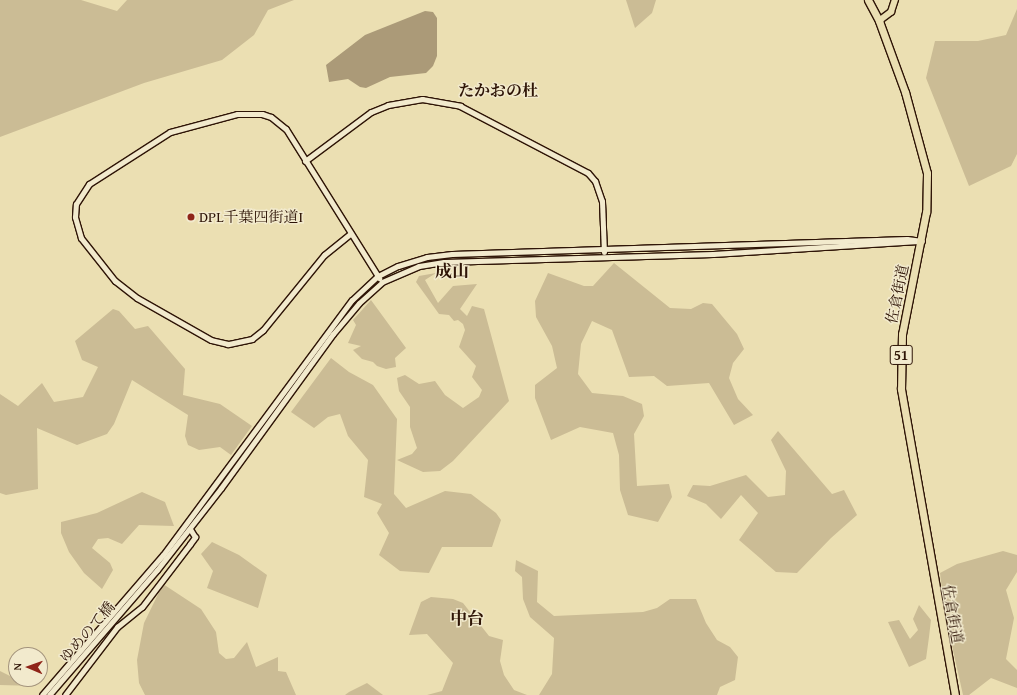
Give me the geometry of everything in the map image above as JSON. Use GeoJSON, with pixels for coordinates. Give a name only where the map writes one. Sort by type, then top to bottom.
{"type":"FeatureCollection","features":[{"type":"Feature","properties":{"kind":"highway","name":"佐倉街道"},"geometry":{"type":"LineString","coordinates":[[868,0],[879,21],[905,92],[926,163],[928,192],[922,241],[902,334],[901,389],[955,695]]}},
{"type":"Feature","properties":{"kind":"main road"},"geometry":{"type":"LineString","coordinates":[[879,21],[891,12],[895,0]]}},
{"type":"Feature","properties":{"kind":"street"},"geometry":{"type":"LineString","coordinates":[[305,161],[371,112],[388,105],[422,99],[460,106],[588,173],[595,181],[601,196],[604,257]]}},
{"type":"Feature","properties":{"kind":"street"},"geometry":{"type":"LineString","coordinates":[[350,234],[324,255],[263,330],[252,339],[228,344],[211,340],[126,290],[107,273],[81,238],[77,229],[76,204],[89,184],[161,137],[180,128],[237,114],[262,114],[271,117],[286,130],[350,234],[382,282]]}},
{"type":"Feature","properties":{"kind":"street"},"geometry":{"type":"LineString","coordinates":[[127,601],[204,502],[346,307],[378,276],[416,259],[439,255],[604,251],[907,238],[922,241]]}},
{"type":"Feature","properties":{"kind":"street"},"geometry":{"type":"LineString","coordinates":[[127,601],[190,529],[333,334],[359,303],[382,282],[419,266],[444,262],[820,249],[922,241]]}},
{"type":"Feature","properties":{"kind":"street"},"geometry":{"type":"LineString","coordinates":[[65,695],[117,627],[142,607],[190,544],[195,537],[190,529]]}},
{"type":"Feature","properties":{"kind":"street","name":"ゆめのて橋"},"geometry":{"type":"LineString","coordinates":[[45,694],[127,601]]}},
{"type":"Feature","properties":{"kind":"shaded area"},"geometry":{"type":"Polygon","coordinates":[[[0,0],[81,0],[117,11],[127,0],[294,0],[268,10],[254,35],[222,60],[144,83],[0,137],[0,0]]]}},
{"type":"Feature","properties":{"kind":"shaded area"},"geometry":{"type":"Polygon","coordinates":[[[626,0],[656,0],[652,13],[635,28],[626,0]]]}},
{"type":"Feature","properties":{"kind":"shaded area"},"geometry":{"type":"Polygon","coordinates":[[[1017,9],[1017,154],[1011,166],[969,186],[926,78],[935,41],[978,41],[1006,35],[1017,9]]]}},
{"type":"Feature","properties":{"kind":"shaded area"},"geometry":{"type":"Polygon","coordinates":[[[425,11],[433,12],[437,18],[437,56],[433,66],[426,73],[390,77],[366,88],[360,87],[348,79],[329,82],[326,65],[365,35],[425,11]]]}},
{"type":"Feature","properties":{"kind":"shaded area"},"geometry":{"type":"Polygon","coordinates":[[[614,263],[670,308],[691,309],[703,303],[712,304],[737,334],[744,349],[733,363],[729,378],[738,399],[753,415],[734,425],[709,383],[667,386],[654,376],[629,377],[612,330],[592,321],[581,344],[578,374],[592,393],[623,396],[642,404],[644,416],[634,434],[637,486],[669,484],[672,497],[658,522],[628,515],[620,490],[619,455],[613,433],[580,427],[551,440],[535,398],[535,385],[557,368],[552,346],[536,317],[535,301],[548,273],[584,286],[593,286],[614,263]]]}},
{"type":"Feature","properties":{"kind":"shaded area"},"geometry":{"type":"Polygon","coordinates":[[[436,273],[425,280],[438,303],[453,286],[477,284],[460,309],[467,316],[472,306],[484,309],[509,401],[453,461],[440,471],[423,472],[397,460],[412,454],[417,448],[410,427],[410,407],[399,391],[397,378],[405,375],[419,384],[435,381],[445,395],[463,408],[479,397],[482,390],[472,377],[476,366],[459,347],[465,330],[463,324],[458,320],[454,321],[449,315],[439,314],[416,282],[419,276],[436,273]]]}},
{"type":"Feature","properties":{"kind":"shaded area"},"geometry":{"type":"Polygon","coordinates":[[[371,300],[406,348],[395,358],[396,367],[386,369],[377,366],[373,362],[362,359],[353,350],[361,346],[348,343],[356,325],[353,320],[371,300]]]}},
{"type":"Feature","properties":{"kind":"shaded area"},"geometry":{"type":"Polygon","coordinates":[[[113,309],[119,311],[135,329],[148,326],[185,369],[183,395],[220,404],[252,426],[231,455],[220,447],[199,450],[188,445],[185,436],[188,415],[132,380],[114,424],[107,434],[77,445],[37,428],[38,489],[6,495],[0,493],[0,394],[18,406],[42,383],[54,402],[83,397],[98,367],[82,360],[75,341],[113,309]]]}},
{"type":"Feature","properties":{"kind":"shaded area"},"geometry":{"type":"Polygon","coordinates":[[[331,358],[349,372],[373,385],[397,419],[394,494],[406,508],[445,491],[471,494],[496,513],[501,520],[492,547],[442,547],[429,573],[400,571],[379,555],[389,533],[377,513],[382,504],[364,497],[368,460],[348,436],[340,414],[328,417],[314,428],[291,412],[331,358]]]}},
{"type":"Feature","properties":{"kind":"shaded area"},"geometry":{"type":"Polygon","coordinates":[[[778,431],[832,494],[844,490],[857,515],[831,538],[797,573],[776,572],[739,540],[758,513],[741,495],[721,519],[706,504],[687,496],[693,485],[710,486],[746,475],[768,497],[785,495],[786,471],[771,440],[778,431]]]}},
{"type":"Feature","properties":{"kind":"shaded area"},"geometry":{"type":"Polygon","coordinates":[[[142,492],[165,502],[174,526],[139,525],[122,544],[108,538],[98,539],[92,548],[110,563],[113,570],[102,589],[84,573],[69,552],[61,533],[61,522],[97,513],[142,492]]]}},
{"type":"Feature","properties":{"kind":"shaded area"},"geometry":{"type":"Polygon","coordinates":[[[212,542],[239,555],[267,575],[258,608],[207,588],[213,571],[201,554],[212,542]]]}},
{"type":"Feature","properties":{"kind":"shaded area"},"geometry":{"type":"Polygon","coordinates":[[[1003,551],[1017,555],[1017,572],[1006,590],[1014,618],[1006,659],[1017,670],[1017,688],[991,678],[969,695],[963,695],[945,614],[940,573],[957,564],[1003,551]]]}},
{"type":"Feature","properties":{"kind":"shaded area"},"geometry":{"type":"Polygon","coordinates":[[[516,560],[538,571],[537,602],[554,616],[643,612],[657,608],[670,599],[696,599],[706,623],[717,640],[730,647],[738,657],[735,680],[720,687],[717,695],[539,695],[552,674],[554,638],[530,617],[523,599],[522,577],[515,571],[516,560]]]}},
{"type":"Feature","properties":{"kind":"shaded area"},"geometry":{"type":"Polygon","coordinates":[[[163,584],[201,609],[216,632],[219,653],[226,659],[234,658],[247,642],[256,667],[278,657],[278,671],[286,672],[296,695],[145,695],[139,683],[137,660],[144,623],[163,584]]]}},
{"type":"Feature","properties":{"kind":"shaded area"},"geometry":{"type":"Polygon","coordinates":[[[431,597],[453,599],[463,603],[489,636],[503,640],[500,661],[504,675],[514,690],[527,695],[427,695],[442,691],[453,663],[427,634],[409,635],[421,602],[431,597]]]}},
{"type":"Feature","properties":{"kind":"shaded area"},"geometry":{"type":"Polygon","coordinates":[[[919,605],[931,620],[926,659],[909,667],[888,622],[899,620],[910,639],[918,630],[913,619],[919,605]]]}},
{"type":"Feature","properties":{"kind":"shaded area"},"geometry":{"type":"Polygon","coordinates":[[[0,671],[8,675],[8,685],[0,685],[0,671]]]}},
{"type":"Feature","properties":{"kind":"shaded area"},"geometry":{"type":"Polygon","coordinates":[[[367,683],[383,695],[345,695],[349,692],[367,683]]]}},
{"type":"Feature","properties":{"kind":"place","name":"DPL千葉四街道Ⅰ"},"geometry":{"type":"Point","coordinates":[191,217]}},
{"type":"Feature","properties":{"kind":"district","name":"たかおの杜"},"geometry":{"type":"Point","coordinates":[498,90]}},
{"type":"Feature","properties":{"kind":"district","name":"成山"},"geometry":{"type":"Point","coordinates":[452,271]}},
{"type":"Feature","properties":{"kind":"district","name":"中台"},"geometry":{"type":"Point","coordinates":[467,618]}}]}
